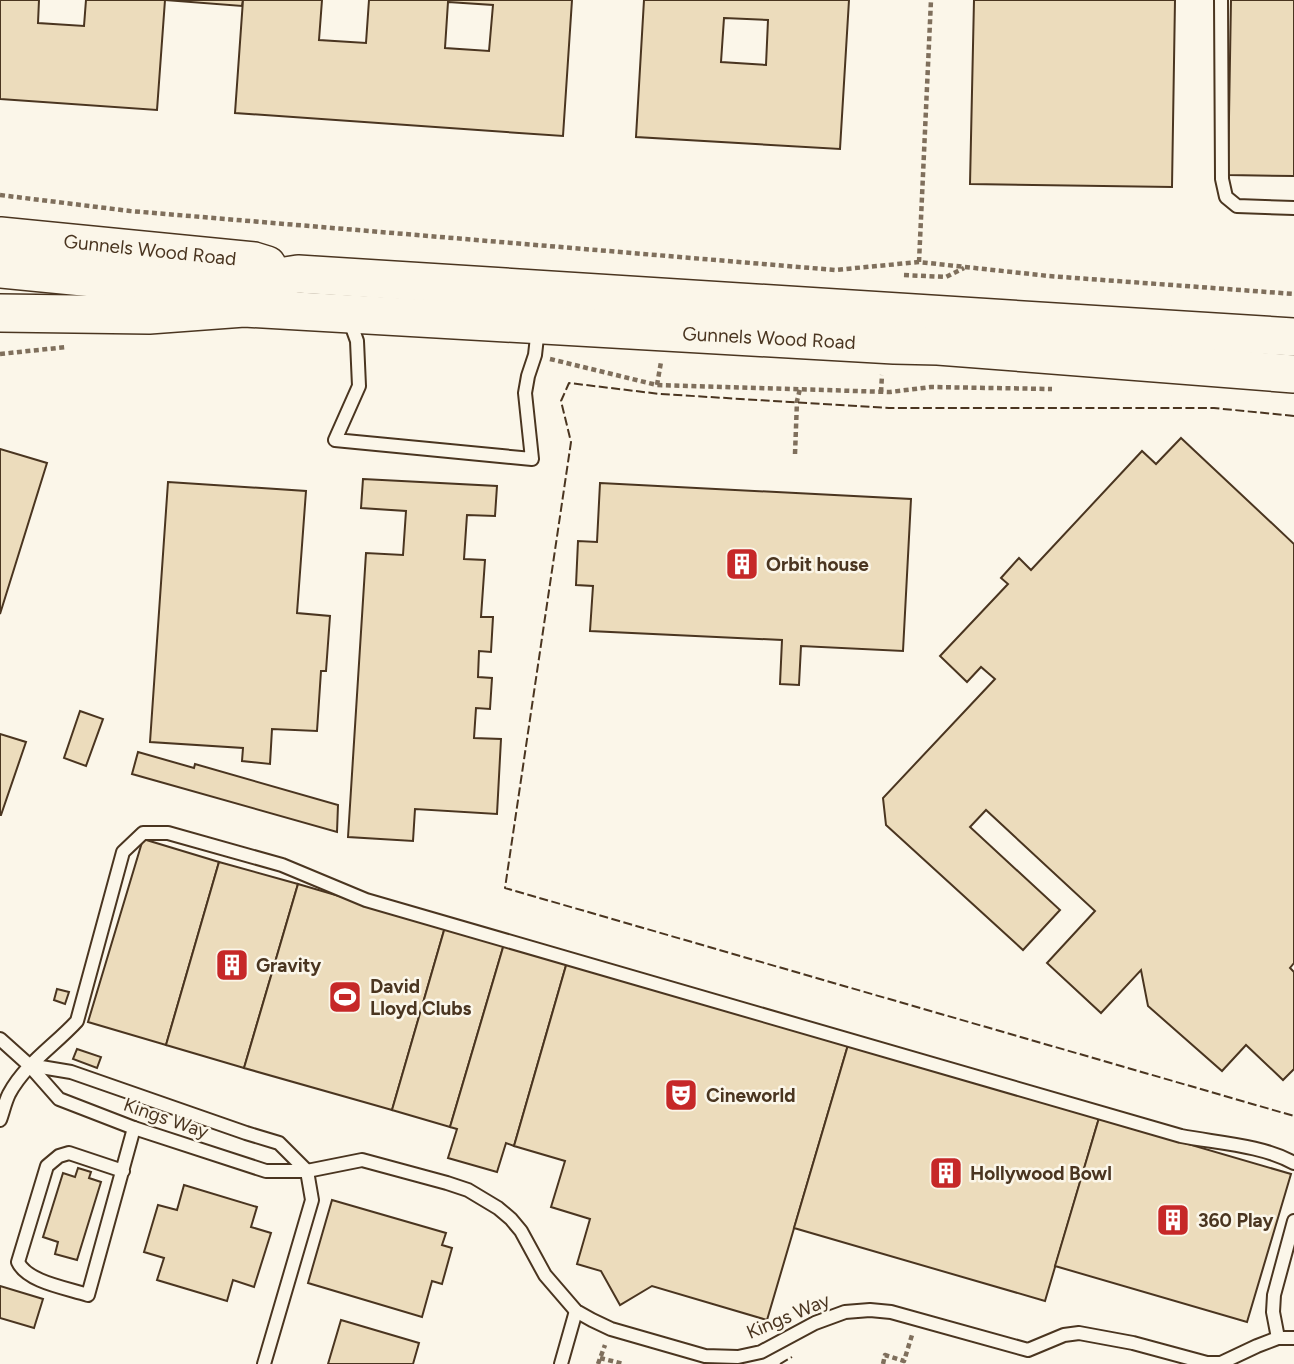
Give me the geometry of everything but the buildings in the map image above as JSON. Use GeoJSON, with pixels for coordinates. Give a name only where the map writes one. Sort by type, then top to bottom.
{"type":"FeatureCollection","features":[{"type":"Feature","properties":{"kind":"main road","name":"Gunnels Wood Road"},"geometry":{"type":"LineString","coordinates":[[0,236],[254,261],[298,274]]}},
{"type":"Feature","properties":{"kind":"main road","name":"Gunnels Wood Road"},"geometry":{"type":"LineString","coordinates":[[0,270],[165,285],[254,281],[298,274],[1294,337]]}},
{"type":"Feature","properties":{"kind":"main road","name":"Gunnels Wood Road"},"geometry":{"type":"LineString","coordinates":[[165,285],[244,308]]}},
{"type":"Feature","properties":{"kind":"main road","name":"Gunnels Wood Road"},"geometry":{"type":"LineString","coordinates":[[0,313],[149,315],[244,308],[347,313],[537,340],[938,346],[1294,374]]}},
{"type":"Feature","properties":{"kind":"lane"},"geometry":{"type":"LineString","coordinates":[[1221,0],[1222,179],[1226,197],[1237,206],[1294,208]]}},
{"type":"Feature","properties":{"kind":"lane"},"geometry":{"type":"LineString","coordinates":[[347,313],[356,341],[359,386],[335,440],[532,459],[525,393],[537,340]]}},
{"type":"Feature","properties":{"kind":"lane"},"geometry":{"type":"LineString","coordinates":[[0,1120],[8,1095],[29,1065],[77,1021],[123,852],[143,833],[168,833],[282,865],[366,900],[1181,1136],[1257,1149],[1294,1163]]}},
{"type":"Feature","properties":{"kind":"lane","name":"Kings Way"},"geometry":{"type":"LineString","coordinates":[[0,1039],[29,1065],[59,1099],[134,1128],[267,1171],[307,1171],[362,1160],[447,1183],[483,1198],[511,1219],[521,1231],[545,1275],[576,1311],[611,1329],[705,1356],[737,1360],[761,1352],[815,1323],[845,1312],[870,1310],[891,1312],[1028,1350]]}},
{"type":"Feature","properties":{"kind":"lane","name":"Kings Way"},"geometry":{"type":"LineString","coordinates":[[29,1065],[71,1072],[279,1143],[307,1171]]}},
{"type":"Feature","properties":{"kind":"lane"},"geometry":{"type":"LineString","coordinates":[[123,1171],[69,1153],[59,1156],[47,1166],[18,1262],[21,1269],[32,1277],[88,1295],[123,1171],[134,1128]]}},
{"type":"Feature","properties":{"kind":"lane"},"geometry":{"type":"LineString","coordinates":[[264,1364],[312,1200],[307,1171]]}},
{"type":"Feature","properties":{"kind":"lane"},"geometry":{"type":"LineString","coordinates":[[1278,1338],[1273,1295],[1294,1221]]}},
{"type":"Feature","properties":{"kind":"lane"},"geometry":{"type":"LineString","coordinates":[[561,1364],[576,1311]]}},
{"type":"Feature","properties":{"kind":"lane"},"geometry":{"type":"LineString","coordinates":[[1029,1364],[1028,1350],[1064,1335],[1079,1333],[1133,1343],[1207,1363],[1221,1363],[1278,1338],[1294,1338]]}},
{"type":"Feature","properties":{"kind":"path"},"geometry":{"type":"LineString","coordinates":[[919,262],[931,0]]}},
{"type":"Feature","properties":{"kind":"path"},"geometry":{"type":"LineString","coordinates":[[0,195],[130,211],[835,270],[919,262],[1049,276],[1294,294]]}},
{"type":"Feature","properties":{"kind":"path"},"geometry":{"type":"LineString","coordinates":[[904,275],[946,277],[966,267]]}},
{"type":"Feature","properties":{"kind":"path"},"geometry":{"type":"LineString","coordinates":[[537,340],[657,385],[881,392],[931,387],[1061,389]]}},
{"type":"Feature","properties":{"kind":"path"},"geometry":{"type":"LineString","coordinates":[[0,354],[78,346]]}},
{"type":"Feature","properties":{"kind":"path"},"geometry":{"type":"LineString","coordinates":[[657,385],[661,361]]}},
{"type":"Feature","properties":{"kind":"path"},"geometry":{"type":"LineString","coordinates":[[881,392],[883,365]]}},
{"type":"Feature","properties":{"kind":"path"},"geometry":{"type":"LineString","coordinates":[[795,454],[800,389]]}},
{"type":"Feature","properties":{"kind":"path"},"geometry":{"type":"LineString","coordinates":[[883,1364],[885,1355],[904,1360]]}},
{"type":"Feature","properties":{"kind":"path"},"geometry":{"type":"LineString","coordinates":[[600,1358],[624,1364]]}},
{"type":"Feature","properties":{"kind":"fence"},"geometry":{"type":"LineString","coordinates":[[1294,416],[1214,408],[889,408],[660,394],[569,383],[561,401],[571,442],[505,888],[1294,1116]]}},
{"type":"Feature","properties":{"kind":"fence"},"geometry":{"type":"LineString","coordinates":[[780,1364],[792,1357]]}},
{"type":"Feature","properties":{"kind":"place","name":"Orbit house"},"geometry":{"type":"Point","coordinates":[742,564]}},
{"type":"Feature","properties":{"kind":"place","name":"Gravity"},"geometry":{"type":"Point","coordinates":[232,965]}},
{"type":"Feature","properties":{"kind":"place","name":"David Lloyd Clubs"},"geometry":{"type":"Point","coordinates":[345,997]}},
{"type":"Feature","properties":{"kind":"place","name":"Cineworld"},"geometry":{"type":"Point","coordinates":[681,1095]}},
{"type":"Feature","properties":{"kind":"place","name":"Hollywood Bowl"},"geometry":{"type":"Point","coordinates":[946,1173]}},
{"type":"Feature","properties":{"kind":"place","name":"360 Play"},"geometry":{"type":"Point","coordinates":[1173,1220]}}]}
